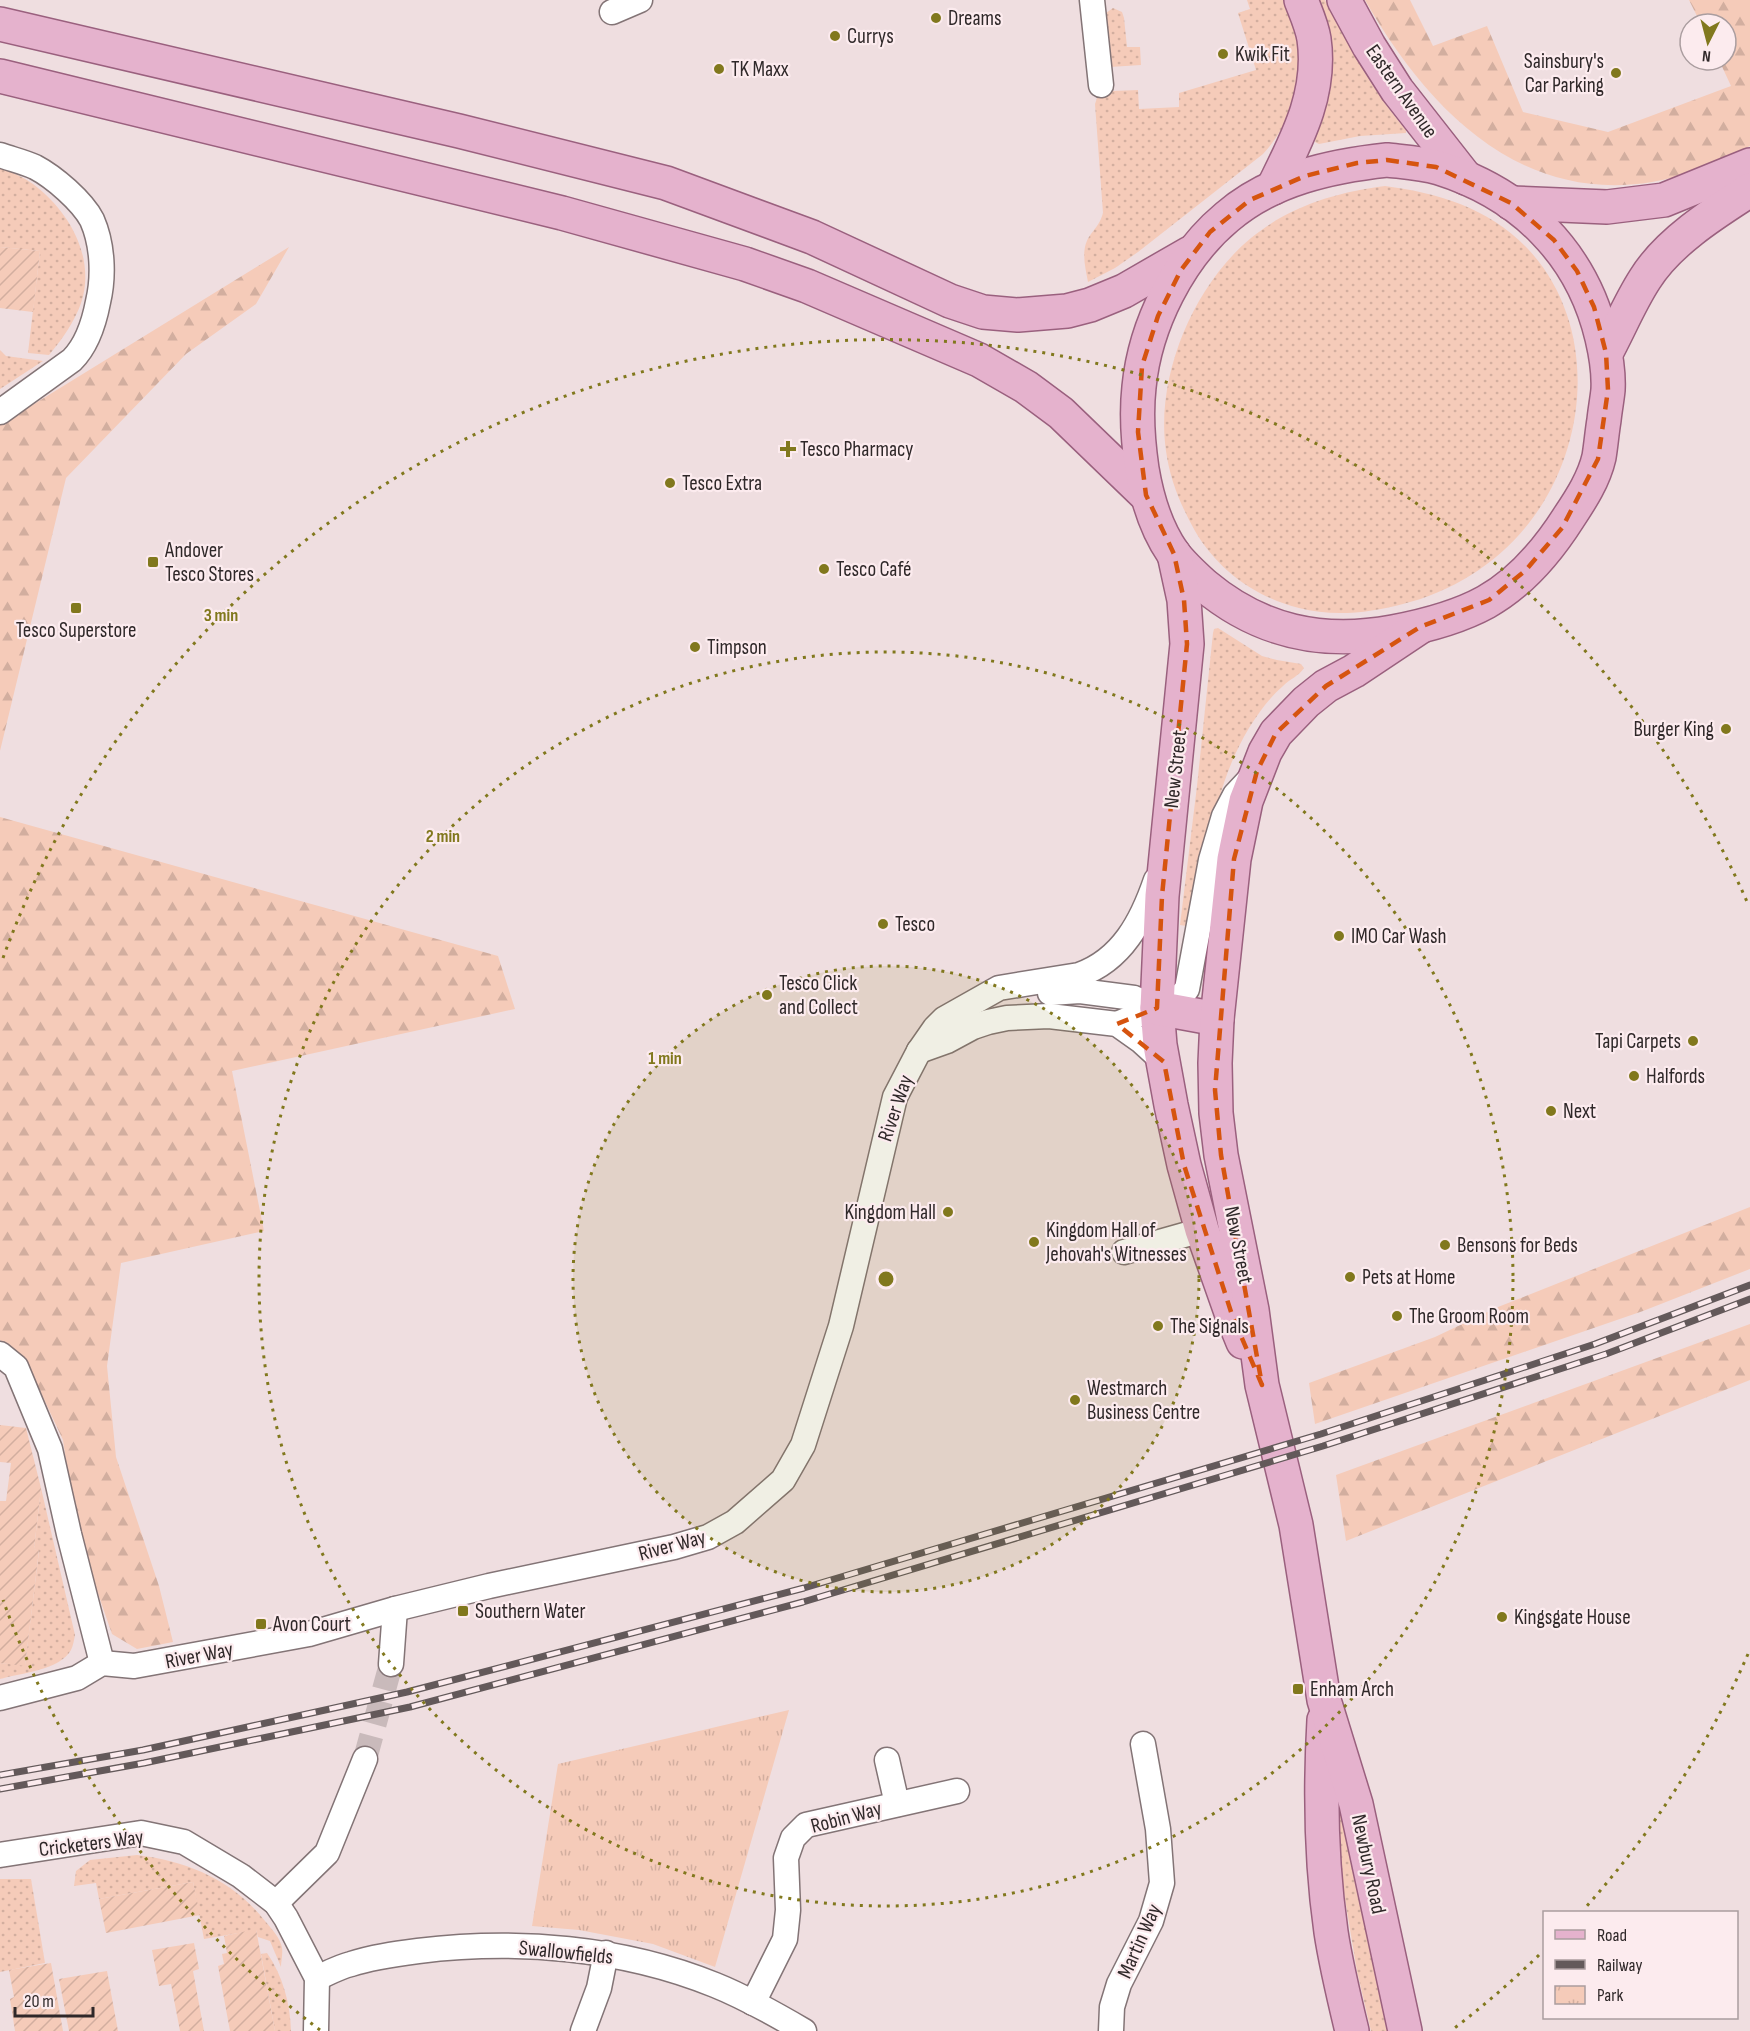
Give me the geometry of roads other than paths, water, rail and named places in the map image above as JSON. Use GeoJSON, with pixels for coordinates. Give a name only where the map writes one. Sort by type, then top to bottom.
{"type":"FeatureCollection","features":[{"type":"Feature","properties":{"kind":"main road"},"geometry":{"type":"LineString","coordinates":[[1273,188],[1307,116],[1315,74],[1314,37],[1300,0]]}},
{"type":"Feature","properties":{"kind":"main road","name":"Eastern Avenue"},"geometry":{"type":"LineString","coordinates":[[1344,0],[1397,90],[1412,105],[1466,178]]}},
{"type":"Feature","properties":{"kind":"main road"},"geometry":{"type":"LineString","coordinates":[[0,24],[459,131],[666,183],[812,237],[950,301],[983,312],[1018,315],[1067,311],[1090,305],[1124,291],[1194,251]]}},
{"type":"Feature","properties":{"kind":"main road"},"geometry":{"type":"LineString","coordinates":[[0,76],[562,213],[745,264],[807,286],[979,360],[1026,387],[1060,412],[1146,495]]}},
{"type":"Feature","properties":{"kind":"main road"},"geometry":{"type":"LineString","coordinates":[[1387,160],[1436,167],[1466,178],[1511,203],[1554,240],[1577,271],[1594,307],[1606,353],[1608,390],[1598,459],[1590,482],[1543,554],[1489,600],[1467,612],[1420,627],[1383,634],[1339,637],[1311,635],[1284,629],[1245,614],[1197,579],[1174,554],[1153,516],[1146,495],[1137,406],[1142,366],[1148,344],[1162,308],[1181,270],[1194,251],[1228,216],[1250,200],[1273,188],[1331,168],[1387,160]]}},
{"type":"Feature","properties":{"kind":"main road"},"geometry":{"type":"LineString","coordinates":[[1511,203],[1607,207],[1664,200],[1750,165]]}},
{"type":"Feature","properties":{"kind":"main road"},"geometry":{"type":"LineString","coordinates":[[1606,353],[1645,278],[1652,270],[1674,246],[1710,215],[1750,190]]}},
{"type":"Feature","properties":{"kind":"main road","name":"New Street"},"geometry":{"type":"LineString","coordinates":[[1174,554],[1184,600],[1187,644],[1165,852],[1157,1008],[1177,1135],[1202,1230],[1232,1315],[1262,1385]]}},
{"type":"Feature","properties":{"kind":"main road","name":"New Street"},"geometry":{"type":"LineString","coordinates":[[1262,1385],[1252,1310],[1221,1155],[1215,1090],[1217,1019],[1234,859],[1246,801],[1257,771],[1276,733],[1306,702],[1326,686],[1354,671],[1420,627]]}},
{"type":"Feature","properties":{"kind":"main road"},"geometry":{"type":"LineString","coordinates":[[1157,1008],[1217,1019]]}},
{"type":"Feature","properties":{"kind":"main road","name":"Newbury Road"},"geometry":{"type":"LineString","coordinates":[[1262,1385],[1296,1525],[1324,1700],[1356,1804],[1405,2031]]}},
{"type":"Feature","properties":{"kind":"main road","name":"Newbury Road"},"geometry":{"type":"LineString","coordinates":[[1324,1700],[1320,1785],[1327,1897],[1335,1952],[1352,2031]]}},
{"type":"Feature","properties":{"kind":"street"},"geometry":{"type":"LineString","coordinates":[[612,12],[640,0]]}},
{"type":"Feature","properties":{"kind":"street"},"geometry":{"type":"LineString","coordinates":[[1092,0],[1101,85]]}},
{"type":"Feature","properties":{"kind":"street"},"geometry":{"type":"LineString","coordinates":[[0,155],[35,168],[70,192],[92,220],[100,252],[102,285],[96,316],[82,350],[72,360],[0,412]]}},
{"type":"Feature","properties":{"kind":"street"},"geometry":{"type":"LineString","coordinates":[[1117,1024],[1180,997],[1187,989],[1211,860],[1224,816],[1235,795],[1257,771]]}},
{"type":"Feature","properties":{"kind":"street","name":"River Way"},"geometry":{"type":"LineString","coordinates":[[102,1663],[134,1666],[309,1634],[395,1609],[489,1586],[674,1547],[708,1537],[735,1522],[783,1480],[803,1445],[841,1326],[895,1097],[919,1051],[934,1028],[944,1018],[999,987],[1079,975],[1092,970],[1113,956],[1133,932],[1141,918],[1165,852]]}},
{"type":"Feature","properties":{"kind":"street","name":"River Way"},"geometry":{"type":"LineString","coordinates":[[976,1002],[1080,991],[1134,998],[1157,1008]]}},
{"type":"Feature","properties":{"kind":"street","name":"River Way"},"geometry":{"type":"LineString","coordinates":[[919,1051],[947,1041],[973,1027],[1007,1018],[1049,1016],[1117,1024],[1141,1041],[1164,1062]]}},
{"type":"Feature","properties":{"kind":"street"},"geometry":{"type":"LineString","coordinates":[[1124,1252],[1202,1230]]}},
{"type":"Feature","properties":{"kind":"street"},"geometry":{"type":"LineString","coordinates":[[0,1354],[16,1366],[50,1449],[102,1663],[77,1678],[0,1698]]}},
{"type":"Feature","properties":{"kind":"street"},"geometry":{"type":"LineString","coordinates":[[391,1664],[395,1609]]}},
{"type":"Feature","properties":{"kind":"street","name":"Martin Way"},"geometry":{"type":"LineString","coordinates":[[1111,2031],[1112,2007],[1119,1984],[1151,1921],[1162,1883],[1158,1829],[1143,1744]]}},
{"type":"Feature","properties":{"kind":"street"},"geometry":{"type":"LineString","coordinates":[[276,1903],[327,1853],[365,1760]]}},
{"type":"Feature","properties":{"kind":"street","name":"Robin Way"},"geometry":{"type":"LineString","coordinates":[[887,1760],[897,1804]]}},
{"type":"Feature","properties":{"kind":"street","name":"Robin Way"},"geometry":{"type":"LineString","coordinates":[[753,2003],[785,1939],[788,1910],[786,1858],[793,1838],[806,1825],[957,1791]]}},
{"type":"Feature","properties":{"kind":"street","name":"Cricketers Way"},"geometry":{"type":"LineString","coordinates":[[0,1856],[141,1833],[184,1842],[241,1876],[276,1903],[317,1978],[316,2031]]}},
{"type":"Feature","properties":{"kind":"street","name":"Swallowfields"},"geometry":{"type":"LineString","coordinates":[[317,1978],[350,1964],[385,1956],[452,1947],[529,1946],[606,1953],[681,1973],[715,1985],[804,2031]]}},
{"type":"Feature","properties":{"kind":"street"},"geometry":{"type":"LineString","coordinates":[[583,2031],[599,1988],[606,1953]]}},
{"type":"Feature","properties":{"kind":"tunnel"},"geometry":{"type":"LineString","coordinates":[[365,1759],[391,1664]]}},
{"type":"Feature","properties":{"kind":"railway"},"geometry":{"type":"LineString","coordinates":[[0,1775],[143,1750],[407,1692],[804,1588],[1321,1434],[1595,1344],[1750,1285]]}},
{"type":"Feature","properties":{"kind":"railway"},"geometry":{"type":"LineString","coordinates":[[0,1789],[144,1763],[410,1707],[803,1602],[1323,1446],[1606,1354],[1750,1299]]}},
{"type":"Feature","properties":{"kind":"place","name":"Dreams"},"geometry":{"type":"Point","coordinates":[936,18]}},
{"type":"Feature","properties":{"kind":"place","name":"Currys"},"geometry":{"type":"Point","coordinates":[835,36]}},
{"type":"Feature","properties":{"kind":"place","name":"Kwik Fit"},"geometry":{"type":"Point","coordinates":[1223,54]}},
{"type":"Feature","properties":{"kind":"place","name":"TK Maxx"},"geometry":{"type":"Point","coordinates":[719,69]}},
{"type":"Feature","properties":{"kind":"place","name":"Sainsbury's Car Parking"},"geometry":{"type":"Point","coordinates":[1616,73]}},
{"type":"Feature","properties":{"kind":"place","name":"Tesco Pharmacy"},"geometry":{"type":"Point","coordinates":[788,449]}},
{"type":"Feature","properties":{"kind":"place","name":"Tesco Extra"},"geometry":{"type":"Point","coordinates":[670,483]}},
{"type":"Feature","properties":{"kind":"place","name":"Andover Tesco Stores"},"geometry":{"type":"Point","coordinates":[153,562]}},
{"type":"Feature","properties":{"kind":"place","name":"Tesco Café"},"geometry":{"type":"Point","coordinates":[824,569]}},
{"type":"Feature","properties":{"kind":"place","name":"Tesco Superstore"},"geometry":{"type":"Point","coordinates":[76,608]}},
{"type":"Feature","properties":{"kind":"place","name":"Timpson"},"geometry":{"type":"Point","coordinates":[695,647]}},
{"type":"Feature","properties":{"kind":"place","name":"Burger King"},"geometry":{"type":"Point","coordinates":[1726,729]}},
{"type":"Feature","properties":{"kind":"place","name":"Tesco"},"geometry":{"type":"Point","coordinates":[883,924]}},
{"type":"Feature","properties":{"kind":"place","name":"IMO Car Wash"},"geometry":{"type":"Point","coordinates":[1339,936]}},
{"type":"Feature","properties":{"kind":"place","name":"Tesco Click and Collect"},"geometry":{"type":"Point","coordinates":[767,995]}},
{"type":"Feature","properties":{"kind":"place","name":"Tapi Carpets"},"geometry":{"type":"Point","coordinates":[1693,1041]}},
{"type":"Feature","properties":{"kind":"place","name":"Halfords"},"geometry":{"type":"Point","coordinates":[1634,1076]}},
{"type":"Feature","properties":{"kind":"place","name":"Next"},"geometry":{"type":"Point","coordinates":[1551,1111]}},
{"type":"Feature","properties":{"kind":"place","name":"Kingdom Hall"},"geometry":{"type":"Point","coordinates":[948,1212]}},
{"type":"Feature","properties":{"kind":"place","name":"Kingdom Hall of Jehovah's Witnesses"},"geometry":{"type":"Point","coordinates":[1034,1242]}},
{"type":"Feature","properties":{"kind":"place","name":"Bensons for Beds"},"geometry":{"type":"Point","coordinates":[1445,1245]}},
{"type":"Feature","properties":{"kind":"place","name":"Pets at Home"},"geometry":{"type":"Point","coordinates":[1350,1277]}},
{"type":"Feature","properties":{"kind":"place","name":"The Groom Room"},"geometry":{"type":"Point","coordinates":[1397,1316]}},
{"type":"Feature","properties":{"kind":"place","name":"The Signals"},"geometry":{"type":"Point","coordinates":[1158,1326]}},
{"type":"Feature","properties":{"kind":"place","name":"Westmarch Business Centre"},"geometry":{"type":"Point","coordinates":[1075,1400]}},
{"type":"Feature","properties":{"kind":"place","name":"Southern Water"},"geometry":{"type":"Point","coordinates":[463,1611]}},
{"type":"Feature","properties":{"kind":"place","name":"Kingsgate House"},"geometry":{"type":"Point","coordinates":[1502,1617]}},
{"type":"Feature","properties":{"kind":"place","name":"Avon Court"},"geometry":{"type":"Point","coordinates":[261,1624]}},
{"type":"Feature","properties":{"kind":"place","name":"Enham Arch"},"geometry":{"type":"Point","coordinates":[1298,1689]}}]}
